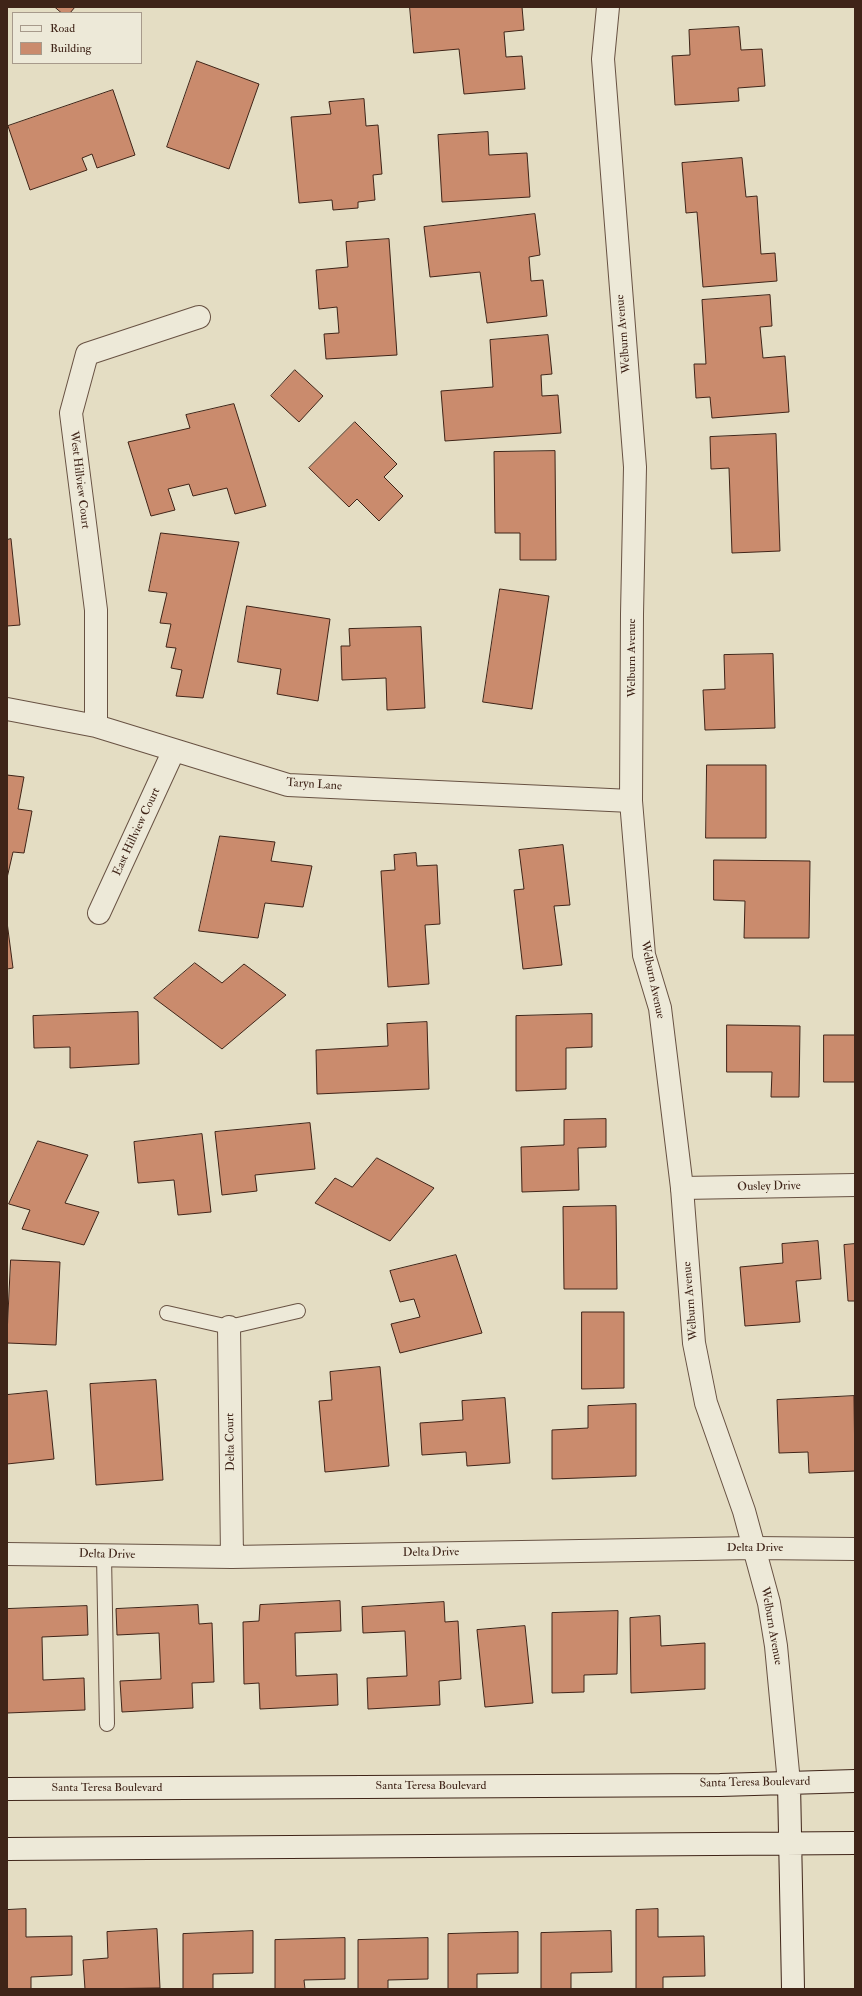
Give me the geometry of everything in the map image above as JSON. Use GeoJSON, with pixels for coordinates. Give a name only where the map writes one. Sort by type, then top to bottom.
{"type":"FeatureCollection","features":[{"type":"Feature","properties":{"kind":"street","name":"Welburn Avenue"},"geometry":{"type":"LineString","coordinates":[[608,7],[603,59],[635,466],[632,614],[631,801],[644,955],[660,1008],[682,1188],[694,1343],[706,1403],[744,1511],[769,1603],[776,1646],[789,1783],[793,1989]]}},
{"type":"Feature","properties":{"kind":"street","name":"West Hillview Court"},"geometry":{"type":"LineString","coordinates":[[96,726],[96,610],[71,413],[87,354],[199,317]]}},
{"type":"Feature","properties":{"kind":"street","name":"Taryn Lane"},"geometry":{"type":"LineString","coordinates":[[7,709],[96,726],[288,785],[631,801]]}},
{"type":"Feature","properties":{"kind":"street","name":"East Hillview Court"},"geometry":{"type":"LineString","coordinates":[[99,913],[174,750]]}},
{"type":"Feature","properties":{"kind":"street","name":"Ousley Drive"},"geometry":{"type":"LineString","coordinates":[[682,1188],[855,1186]]}},
{"type":"Feature","properties":{"kind":"street","name":"Delta Court"},"geometry":{"type":"LineString","coordinates":[[229,1327],[232,1557]]}},
{"type":"Feature","properties":{"kind":"street","name":"Delta Drive"},"geometry":{"type":"LineString","coordinates":[[7,1554],[232,1557],[754,1548],[855,1549]]}},
{"type":"Feature","properties":{"kind":"street","name":"Santa Teresa Boulevard"},"geometry":{"type":"LineString","coordinates":[[7,1789],[789,1783],[855,1781]]}},
{"type":"Feature","properties":{"kind":"street"},"geometry":{"type":"LineString","coordinates":[[7,1849],[855,1843]]}},
{"type":"Feature","properties":{"kind":"lane"},"geometry":{"type":"LineString","coordinates":[[167,1313],[229,1327],[298,1311]]}},
{"type":"Feature","properties":{"kind":"lane"},"geometry":{"type":"LineString","coordinates":[[104,1556],[107,1724]]}},
{"type":"Feature","properties":{"kind":"building"},"geometry":{"type":"Polygon","coordinates":[[[55,7],[75,7],[71,12],[61,12],[55,7]]]}},
{"type":"Feature","properties":{"kind":"building"},"geometry":{"type":"Polygon","coordinates":[[[410,7],[522,7],[524,30],[504,32],[506,57],[522,56],[525,89],[464,94],[459,49],[414,53],[410,7]]]}},
{"type":"Feature","properties":{"kind":"building"},"geometry":{"type":"Polygon","coordinates":[[[739,27],[741,50],[762,49],[765,86],[738,88],[739,101],[675,105],[672,56],[690,55],[689,30],[739,27]]]}},
{"type":"Feature","properties":{"kind":"building"},"geometry":{"type":"Polygon","coordinates":[[[197,61],[259,84],[229,169],[167,147],[197,61]]]}},
{"type":"Feature","properties":{"kind":"building"},"geometry":{"type":"Polygon","coordinates":[[[113,90],[135,155],[97,168],[92,154],[82,158],[87,170],[30,190],[8,126],[113,90]]]}},
{"type":"Feature","properties":{"kind":"building"},"geometry":{"type":"Polygon","coordinates":[[[364,99],[366,126],[378,125],[382,174],[373,175],[375,200],[358,202],[358,208],[333,210],[332,200],[299,203],[291,117],[331,114],[329,102],[364,99]]]}},
{"type":"Feature","properties":{"kind":"building"},"geometry":{"type":"Polygon","coordinates":[[[488,132],[489,155],[527,153],[530,197],[442,202],[438,135],[488,132]]]}},
{"type":"Feature","properties":{"kind":"building"},"geometry":{"type":"Polygon","coordinates":[[[742,158],[746,197],[757,196],[761,254],[775,253],[777,281],[703,287],[697,212],[686,213],[682,163],[742,158]]]}},
{"type":"Feature","properties":{"kind":"building"},"geometry":{"type":"Polygon","coordinates":[[[535,214],[540,255],[529,257],[531,281],[543,280],[547,316],[487,323],[480,272],[430,277],[424,227],[535,214]]]}},
{"type":"Feature","properties":{"kind":"building"},"geometry":{"type":"Polygon","coordinates":[[[389,239],[397,355],[326,359],[324,334],[339,333],[337,307],[319,309],[316,270],[348,267],[346,242],[389,239]]]}},
{"type":"Feature","properties":{"kind":"building"},"geometry":{"type":"Polygon","coordinates":[[[770,295],[772,326],[760,327],[763,358],[785,356],[789,412],[712,418],[710,397],[696,398],[694,364],[706,364],[702,300],[770,295]]]}},
{"type":"Feature","properties":{"kind":"building"},"geometry":{"type":"Polygon","coordinates":[[[548,335],[552,374],[541,375],[542,396],[558,395],[561,433],[445,441],[441,391],[493,387],[490,340],[548,335]]]}},
{"type":"Feature","properties":{"kind":"building"},"geometry":{"type":"Polygon","coordinates":[[[295,370],[323,396],[299,422],[271,396],[295,370]]]}},
{"type":"Feature","properties":{"kind":"building"},"geometry":{"type":"Polygon","coordinates":[[[234,404],[266,506],[235,514],[227,488],[193,496],[189,484],[168,489],[175,510],[151,516],[128,442],[190,428],[186,415],[234,404]]]}},
{"type":"Feature","properties":{"kind":"building"},"geometry":{"type":"Polygon","coordinates":[[[355,422],[397,464],[384,477],[403,496],[379,521],[357,499],[349,507],[309,468],[355,422]]]}},
{"type":"Feature","properties":{"kind":"building"},"geometry":{"type":"Polygon","coordinates":[[[776,434],[780,551],[732,553],[729,468],[711,469],[710,437],[776,434]]]}},
{"type":"Feature","properties":{"kind":"building"},"geometry":{"type":"Polygon","coordinates":[[[555,451],[556,560],[520,560],[520,533],[495,533],[494,452],[555,451]]]}},
{"type":"Feature","properties":{"kind":"building"},"geometry":{"type":"Polygon","coordinates":[[[161,533],[239,542],[203,698],[176,696],[182,670],[171,668],[176,648],[166,647],[171,624],[160,623],[167,593],[149,591],[161,533]]]}},
{"type":"Feature","properties":{"kind":"building"},"geometry":{"type":"Polygon","coordinates":[[[11,539],[20,625],[7,626],[7,540],[11,539]]]}},
{"type":"Feature","properties":{"kind":"building"},"geometry":{"type":"Polygon","coordinates":[[[500,589],[549,596],[532,709],[483,702],[500,589]]]}},
{"type":"Feature","properties":{"kind":"building"},"geometry":{"type":"Polygon","coordinates":[[[247,606],[330,619],[318,701],[277,694],[281,669],[238,662],[247,606]]]}},
{"type":"Feature","properties":{"kind":"building"},"geometry":{"type":"Polygon","coordinates":[[[421,627],[425,708],[387,710],[386,678],[342,680],[341,646],[350,646],[349,629],[421,627]]]}},
{"type":"Feature","properties":{"kind":"building"},"geometry":{"type":"Polygon","coordinates":[[[773,654],[775,728],[705,730],[703,690],[725,689],[724,655],[773,654]]]}},
{"type":"Feature","properties":{"kind":"building"},"geometry":{"type":"Polygon","coordinates":[[[707,765],[766,765],[766,838],[706,838],[707,765]]]}},
{"type":"Feature","properties":{"kind":"building"},"geometry":{"type":"Polygon","coordinates":[[[7,775],[24,777],[18,809],[32,811],[24,853],[13,852],[7,878],[7,775]]]}},
{"type":"Feature","properties":{"kind":"building"},"geometry":{"type":"Polygon","coordinates":[[[220,836],[275,842],[271,861],[312,866],[303,907],[265,903],[258,938],[199,931],[220,836]]]}},
{"type":"Feature","properties":{"kind":"building"},"geometry":{"type":"Polygon","coordinates":[[[563,845],[570,905],[554,906],[562,965],[523,969],[514,890],[524,889],[519,850],[563,845]]]}},
{"type":"Feature","properties":{"kind":"building"},"geometry":{"type":"Polygon","coordinates":[[[416,853],[417,866],[437,865],[440,924],[425,925],[429,984],[388,987],[381,871],[395,870],[394,855],[416,853]]]}},
{"type":"Feature","properties":{"kind":"building"},"geometry":{"type":"Polygon","coordinates":[[[714,860],[810,861],[809,938],[744,938],[745,901],[714,900],[714,860]]]}},
{"type":"Feature","properties":{"kind":"building"},"geometry":{"type":"Polygon","coordinates":[[[7,922],[13,968],[7,969],[7,922]]]}},
{"type":"Feature","properties":{"kind":"building"},"geometry":{"type":"Polygon","coordinates":[[[195,963],[222,983],[244,964],[286,995],[222,1049],[154,998],[195,963]]]}},
{"type":"Feature","properties":{"kind":"building"},"geometry":{"type":"Polygon","coordinates":[[[138,1012],[139,1064],[70,1068],[70,1047],[34,1048],[33,1016],[138,1012]]]}},
{"type":"Feature","properties":{"kind":"building"},"geometry":{"type":"Polygon","coordinates":[[[592,1014],[592,1047],[566,1048],[566,1089],[516,1091],[516,1016],[592,1014]]]}},
{"type":"Feature","properties":{"kind":"building"},"geometry":{"type":"Polygon","coordinates":[[[427,1022],[429,1089],[317,1094],[316,1050],[388,1046],[387,1024],[427,1022]]]}},
{"type":"Feature","properties":{"kind":"building"},"geometry":{"type":"Polygon","coordinates":[[[727,1025],[800,1026],[799,1097],[771,1097],[772,1072],[727,1072],[727,1025]]]}},
{"type":"Feature","properties":{"kind":"building"},"geometry":{"type":"Polygon","coordinates":[[[824,1035],[855,1035],[855,1082],[824,1082],[824,1035]]]}},
{"type":"Feature","properties":{"kind":"building"},"geometry":{"type":"Polygon","coordinates":[[[606,1119],[606,1147],[578,1148],[579,1190],[522,1192],[521,1147],[564,1145],[564,1120],[606,1119]]]}},
{"type":"Feature","properties":{"kind":"building"},"geometry":{"type":"Polygon","coordinates":[[[310,1123],[315,1169],[255,1175],[257,1191],[222,1195],[215,1132],[310,1123]]]}},
{"type":"Feature","properties":{"kind":"building"},"geometry":{"type":"Polygon","coordinates":[[[202,1134],[211,1212],[178,1215],[174,1180],[138,1183],[134,1142],[202,1134]]]}},
{"type":"Feature","properties":{"kind":"building"},"geometry":{"type":"Polygon","coordinates":[[[38,1141],[88,1155],[65,1203],[99,1212],[84,1245],[22,1229],[30,1210],[9,1204],[38,1141]]]}},
{"type":"Feature","properties":{"kind":"building"},"geometry":{"type":"Polygon","coordinates":[[[377,1158],[434,1188],[390,1241],[315,1203],[335,1178],[352,1187],[377,1158]]]}},
{"type":"Feature","properties":{"kind":"building"},"geometry":{"type":"Polygon","coordinates":[[[616,1206],[617,1289],[564,1289],[563,1207],[616,1206]]]}},
{"type":"Feature","properties":{"kind":"building"},"geometry":{"type":"Polygon","coordinates":[[[818,1241],[821,1279],[796,1281],[800,1322],[745,1326],[740,1267],[783,1263],[782,1244],[818,1241]]]}},
{"type":"Feature","properties":{"kind":"building"},"geometry":{"type":"Polygon","coordinates":[[[855,1244],[855,1301],[848,1301],[844,1245],[855,1244]]]}},
{"type":"Feature","properties":{"kind":"building"},"geometry":{"type":"Polygon","coordinates":[[[456,1255],[482,1333],[400,1353],[391,1324],[420,1317],[414,1299],[400,1302],[390,1271],[456,1255]]]}},
{"type":"Feature","properties":{"kind":"building"},"geometry":{"type":"Polygon","coordinates":[[[11,1260],[60,1262],[56,1345],[7,1343],[11,1260]]]}},
{"type":"Feature","properties":{"kind":"building"},"geometry":{"type":"Polygon","coordinates":[[[582,1312],[624,1312],[624,1388],[582,1389],[582,1312]]]}},
{"type":"Feature","properties":{"kind":"building"},"geometry":{"type":"Polygon","coordinates":[[[380,1367],[389,1466],[325,1472],[319,1401],[332,1400],[330,1372],[380,1367]]]}},
{"type":"Feature","properties":{"kind":"building"},"geometry":{"type":"Polygon","coordinates":[[[156,1380],[163,1480],[96,1485],[90,1384],[156,1380]]]}},
{"type":"Feature","properties":{"kind":"building"},"geometry":{"type":"Polygon","coordinates":[[[47,1391],[54,1459],[7,1464],[7,1395],[47,1391]]]}},
{"type":"Feature","properties":{"kind":"building"},"geometry":{"type":"Polygon","coordinates":[[[854,1396],[855,1471],[809,1473],[808,1452],[779,1453],[777,1400],[854,1396]]]}},
{"type":"Feature","properties":{"kind":"building"},"geometry":{"type":"Polygon","coordinates":[[[505,1398],[510,1463],[467,1466],[466,1452],[422,1455],[420,1423],[463,1420],[462,1401],[505,1398]]]}},
{"type":"Feature","properties":{"kind":"building"},"geometry":{"type":"Polygon","coordinates":[[[636,1404],[636,1476],[552,1479],[552,1430],[588,1428],[588,1406],[636,1404]]]}},
{"type":"Feature","properties":{"kind":"building"},"geometry":{"type":"Polygon","coordinates":[[[340,1601],[341,1631],[295,1633],[296,1676],[337,1674],[338,1705],[260,1709],[259,1683],[244,1684],[243,1622],[259,1621],[260,1605],[340,1601]]]}},
{"type":"Feature","properties":{"kind":"building"},"geometry":{"type":"Polygon","coordinates":[[[444,1602],[445,1622],[458,1621],[461,1679],[439,1681],[440,1705],[368,1709],[367,1678],[407,1676],[405,1631],[363,1633],[362,1607],[444,1602]]]}},
{"type":"Feature","properties":{"kind":"building"},"geometry":{"type":"Polygon","coordinates":[[[198,1605],[199,1624],[212,1623],[214,1682],[192,1683],[193,1708],[122,1712],[120,1681],[161,1679],[159,1633],[117,1635],[116,1609],[198,1605]]]}},
{"type":"Feature","properties":{"kind":"building"},"geometry":{"type":"Polygon","coordinates":[[[87,1606],[88,1635],[42,1637],[43,1680],[84,1678],[85,1710],[7,1713],[7,1609],[87,1606]]]}},
{"type":"Feature","properties":{"kind":"building"},"geometry":{"type":"Polygon","coordinates":[[[618,1611],[617,1674],[584,1675],[584,1692],[552,1693],[552,1613],[618,1611]]]}},
{"type":"Feature","properties":{"kind":"building"},"geometry":{"type":"Polygon","coordinates":[[[660,1616],[661,1646],[705,1643],[705,1689],[631,1693],[630,1618],[660,1616]]]}},
{"type":"Feature","properties":{"kind":"building"},"geometry":{"type":"Polygon","coordinates":[[[525,1626],[533,1703],[485,1707],[477,1630],[525,1626]]]}},
{"type":"Feature","properties":{"kind":"building"},"geometry":{"type":"Polygon","coordinates":[[[26,1909],[26,1937],[72,1936],[72,1975],[31,1977],[31,1989],[7,1989],[7,1910],[26,1909]]]}},
{"type":"Feature","properties":{"kind":"building"},"geometry":{"type":"Polygon","coordinates":[[[658,1909],[658,1937],[704,1936],[705,1976],[663,1977],[663,1989],[636,1989],[636,1910],[658,1909]]]}},
{"type":"Feature","properties":{"kind":"building"},"geometry":{"type":"Polygon","coordinates":[[[157,1929],[160,1988],[85,1989],[83,1960],[108,1958],[107,1932],[157,1929]]]}},
{"type":"Feature","properties":{"kind":"building"},"geometry":{"type":"Polygon","coordinates":[[[253,1931],[253,1973],[213,1974],[213,1989],[183,1989],[183,1934],[253,1931]]]}},
{"type":"Feature","properties":{"kind":"building"},"geometry":{"type":"Polygon","coordinates":[[[611,1931],[612,1972],[571,1973],[571,1989],[541,1989],[541,1933],[611,1931]]]}},
{"type":"Feature","properties":{"kind":"building"},"geometry":{"type":"Polygon","coordinates":[[[518,1932],[518,1973],[477,1974],[477,1989],[448,1989],[448,1934],[518,1932]]]}},
{"type":"Feature","properties":{"kind":"building"},"geometry":{"type":"Polygon","coordinates":[[[345,1938],[345,1979],[304,1980],[305,1989],[275,1989],[275,1940],[345,1938]]]}},
{"type":"Feature","properties":{"kind":"building"},"geometry":{"type":"Polygon","coordinates":[[[428,1938],[428,1979],[388,1980],[388,1989],[358,1989],[358,1940],[428,1938]]]}}]}
